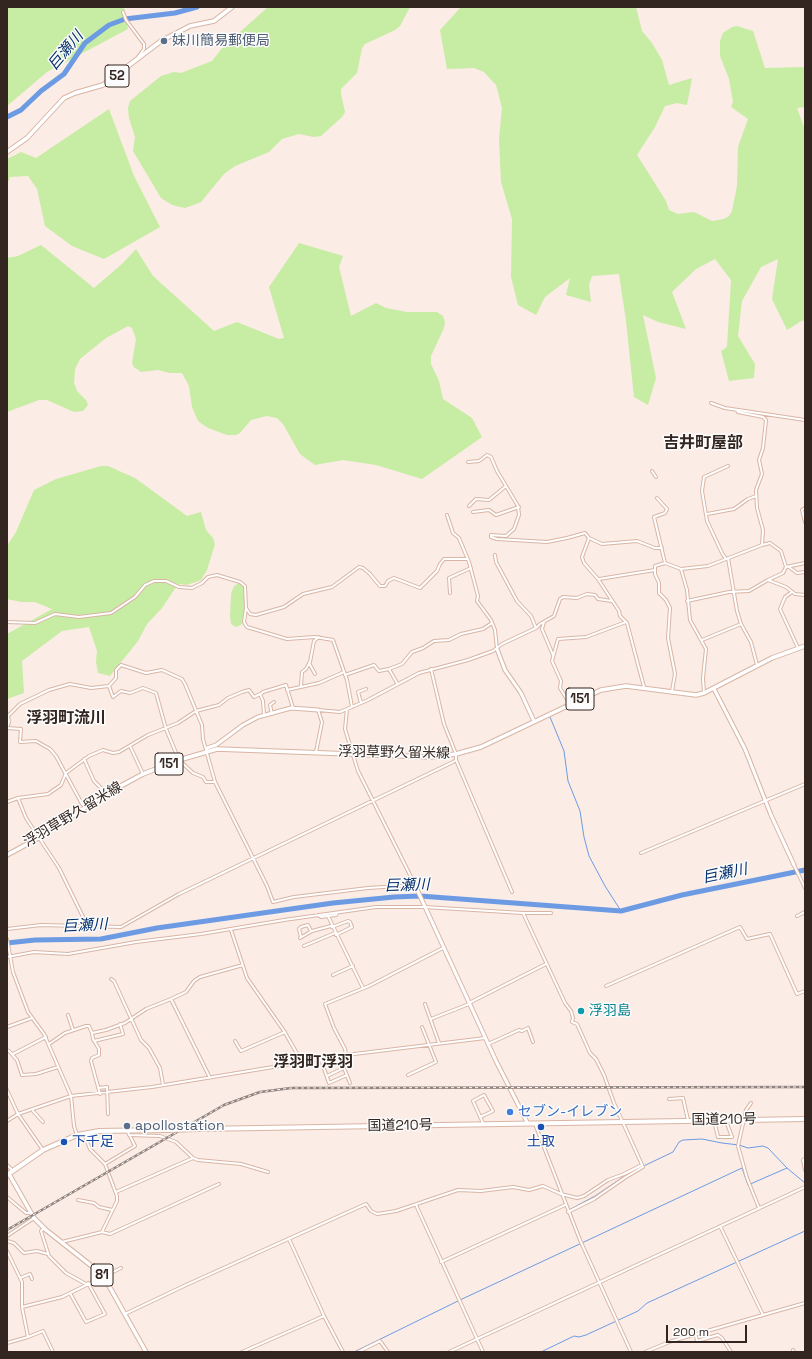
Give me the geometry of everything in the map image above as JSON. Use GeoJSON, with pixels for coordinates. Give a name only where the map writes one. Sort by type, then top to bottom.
{"type":"FeatureCollection","features":[{"type":"Feature","properties":{"kind":"highway","name":"国道210号"},"geometry":{"type":"LineString","coordinates":[[10,1174],[43,1150],[84,1133],[128,1133],[166,1130],[805,1119]]}},
{"type":"Feature","properties":{"kind":"main road","name":"52"},"geometry":{"type":"LineString","coordinates":[[7,152],[27,138],[64,98],[75,92],[103,85],[161,41],[190,26],[214,21],[232,7]]}},
{"type":"Feature","properties":{"kind":"main road","name":"浮羽草野久留米線"},"geometry":{"type":"LineString","coordinates":[[7,855],[40,837],[106,794],[142,774],[179,760],[217,749],[431,756],[456,754],[481,747],[570,704],[608,688],[626,686],[696,694],[704,693],[714,689],[756,665],[805,646]]}},
{"type":"Feature","properties":{"kind":"main road","name":"81"},"geometry":{"type":"LineString","coordinates":[[10,1174],[34,1218],[60,1242],[104,1277],[146,1352]]}},
{"type":"Feature","properties":{"kind":"street"},"geometry":{"type":"LineString","coordinates":[[123,12],[126,20],[144,44],[144,49],[136,60]]}},
{"type":"Feature","properties":{"kind":"street"},"geometry":{"type":"LineString","coordinates":[[711,403],[737,410],[805,420]]}},
{"type":"Feature","properties":{"kind":"street"},"geometry":{"type":"LineString","coordinates":[[737,410],[738,412],[763,417],[766,420],[763,448],[759,460],[762,474],[756,487],[756,496],[763,530],[762,544]]}},
{"type":"Feature","properties":{"kind":"street"},"geometry":{"type":"LineString","coordinates":[[468,462],[482,460],[487,456],[491,457],[519,508],[519,515],[514,529],[506,536],[491,535],[491,537],[498,539],[551,541],[585,533],[589,538],[602,544],[637,541],[655,548],[662,548]]}},
{"type":"Feature","properties":{"kind":"street"},"geometry":{"type":"LineString","coordinates":[[728,466],[703,478],[703,503],[707,521],[712,533],[727,558],[741,624],[751,642],[756,665]]}},
{"type":"Feature","properties":{"kind":"street"},"geometry":{"type":"LineString","coordinates":[[652,471],[656,477]]}},
{"type":"Feature","properties":{"kind":"street"},"geometry":{"type":"LineString","coordinates":[[469,506],[476,499],[488,500],[506,486]]}},
{"type":"Feature","properties":{"kind":"street"},"geometry":{"type":"LineString","coordinates":[[706,514],[734,509],[748,499],[756,496]]}},
{"type":"Feature","properties":{"kind":"street"},"geometry":{"type":"LineString","coordinates":[[657,498],[667,509],[665,513],[654,517],[665,563]]}},
{"type":"Feature","properties":{"kind":"street"},"geometry":{"type":"LineString","coordinates":[[473,512],[489,510],[496,515],[519,508]]}},
{"type":"Feature","properties":{"kind":"street"},"geometry":{"type":"LineString","coordinates":[[805,508],[802,510],[805,522]]}},
{"type":"Feature","properties":{"kind":"street"},"geometry":{"type":"LineString","coordinates":[[447,515],[453,533],[459,538],[468,559],[478,596],[477,601],[495,630],[497,649],[505,670],[521,693],[534,721]]}},
{"type":"Feature","properties":{"kind":"street"},"geometry":{"type":"LineString","coordinates":[[589,538],[582,557],[584,563],[598,579],[619,611],[620,616],[626,622],[644,688]]}},
{"type":"Feature","properties":{"kind":"street"},"geometry":{"type":"LineString","coordinates":[[672,691],[675,674],[668,638],[670,608],[666,600],[659,593],[659,583],[655,566],[665,563],[681,568],[708,566],[748,548],[770,543],[781,552],[787,567],[797,573],[805,572]]}},
{"type":"Feature","properties":{"kind":"street"},"geometry":{"type":"LineString","coordinates":[[495,555],[496,562],[517,601],[531,616],[536,628]]}},
{"type":"Feature","properties":{"kind":"street"},"geometry":{"type":"LineString","coordinates":[[246,608],[250,614],[256,615],[284,607],[303,594],[332,587],[359,567],[363,568],[370,574],[380,586],[385,586],[388,581],[394,578],[420,588],[437,571],[444,559],[468,559]]}},
{"type":"Feature","properties":{"kind":"street"},"geometry":{"type":"LineString","coordinates":[[687,601],[733,592],[749,591],[783,573],[787,567],[805,563]]}},
{"type":"Feature","properties":{"kind":"street"},"geometry":{"type":"LineString","coordinates":[[450,593],[450,577],[471,568]]}},
{"type":"Feature","properties":{"kind":"street"},"geometry":{"type":"LineString","coordinates":[[681,568],[687,590],[687,601],[692,626],[702,640],[706,649],[702,678],[704,693]]}},
{"type":"Feature","properties":{"kind":"street"},"geometry":{"type":"LineString","coordinates":[[598,579],[655,570]]}},
{"type":"Feature","properties":{"kind":"street"},"geometry":{"type":"LineString","coordinates":[[7,622],[34,623],[51,615],[60,613],[79,617],[111,613],[135,597],[145,585],[154,581],[166,581],[179,587],[192,588],[202,583],[212,575],[240,582],[245,586],[246,608],[244,622],[247,627],[287,639],[319,637],[333,640],[344,672],[352,707]]}},
{"type":"Feature","properties":{"kind":"street"},"geometry":{"type":"LineString","coordinates":[[768,580],[786,587],[797,595],[805,595]]}},
{"type":"Feature","properties":{"kind":"street"},"geometry":{"type":"LineString","coordinates":[[792,592],[785,598],[780,609],[798,648]]}},
{"type":"Feature","properties":{"kind":"street"},"geometry":{"type":"LineString","coordinates":[[207,752],[207,748],[216,745],[243,725],[264,715],[293,708],[340,712],[361,703],[397,683],[431,669],[473,659],[497,649],[502,644],[536,628],[544,621],[554,616],[560,599],[563,597],[577,598],[587,594],[595,595],[598,599],[612,601]]}},
{"type":"Feature","properties":{"kind":"street"},"geometry":{"type":"LineString","coordinates":[[544,621],[542,629],[553,655],[554,666],[561,680],[560,688],[570,704]]}},
{"type":"Feature","properties":{"kind":"street"},"geometry":{"type":"LineString","coordinates":[[553,655],[558,639],[586,637],[626,622]]}},
{"type":"Feature","properties":{"kind":"street"},"geometry":{"type":"LineString","coordinates":[[345,676],[374,664],[379,672],[399,666],[412,652],[423,648],[431,642],[450,640],[461,634],[483,629],[492,623]]}},
{"type":"Feature","properties":{"kind":"street"},"geometry":{"type":"LineString","coordinates":[[702,640],[741,624]]}},
{"type":"Feature","properties":{"kind":"street"},"geometry":{"type":"LineString","coordinates":[[301,686],[302,672],[309,663],[314,641],[319,637]]}},
{"type":"Feature","properties":{"kind":"street"},"geometry":{"type":"LineString","coordinates":[[309,663],[315,674]]}},
{"type":"Feature","properties":{"kind":"street"},"geometry":{"type":"LineString","coordinates":[[86,807],[82,804],[56,756],[47,747],[36,741],[20,742],[21,728],[7,728],[9,722],[8,716],[20,704],[49,690],[70,684],[91,688],[109,686],[116,678],[118,667],[123,664],[146,673],[162,670],[182,679],[202,725],[202,733],[215,782],[273,902],[294,897],[361,888],[415,885]]}},
{"type":"Feature","properties":{"kind":"street"},"geometry":{"type":"LineString","coordinates":[[389,669],[397,683]]}},
{"type":"Feature","properties":{"kind":"street"},"geometry":{"type":"LineString","coordinates":[[431,669],[444,724],[456,754],[456,760],[512,892]]}},
{"type":"Feature","properties":{"kind":"street"},"geometry":{"type":"LineString","coordinates":[[287,690],[319,683],[344,672]]}},
{"type":"Feature","properties":{"kind":"street"},"geometry":{"type":"LineString","coordinates":[[7,802],[18,798],[48,794],[61,784],[66,773],[84,759],[103,750],[116,753],[148,735],[166,729],[196,711],[219,705],[228,698],[249,690],[254,697],[263,692],[286,685],[293,708]]}},
{"type":"Feature","properties":{"kind":"street"},"geometry":{"type":"LineString","coordinates":[[109,686],[113,697],[121,691],[130,693],[143,688],[156,693],[166,729],[179,760],[193,773],[203,777],[206,782],[215,782]]}},
{"type":"Feature","properties":{"kind":"street"},"geometry":{"type":"LineString","coordinates":[[361,703],[358,692],[366,689]]}},
{"type":"Feature","properties":{"kind":"street"},"geometry":{"type":"LineString","coordinates":[[714,689],[745,749],[765,800],[805,888]]}},
{"type":"Feature","properties":{"kind":"street"},"geometry":{"type":"LineString","coordinates":[[260,695],[264,715]]}},
{"type":"Feature","properties":{"kind":"street"},"geometry":{"type":"LineString","coordinates":[[272,714],[270,705],[274,702]]}},
{"type":"Feature","properties":{"kind":"street"},"geometry":{"type":"LineString","coordinates":[[348,709],[345,729],[358,771],[371,800],[415,885],[485,1038],[528,1124]]}},
{"type":"Feature","properties":{"kind":"street"},"geometry":{"type":"LineString","coordinates":[[316,752],[322,722],[318,710]]}},
{"type":"Feature","properties":{"kind":"street"},"geometry":{"type":"LineString","coordinates":[[130,746],[142,774]]}},
{"type":"Feature","properties":{"kind":"street"},"geometry":{"type":"LineString","coordinates":[[84,759],[94,782],[106,794]]}},
{"type":"Feature","properties":{"kind":"street"},"geometry":{"type":"LineString","coordinates":[[7,929],[37,926],[121,926],[179,894],[456,760]]}},
{"type":"Feature","properties":{"kind":"street"},"geometry":{"type":"LineString","coordinates":[[641,853],[805,784]]}},
{"type":"Feature","properties":{"kind":"street"},"geometry":{"type":"LineString","coordinates":[[18,798],[26,818],[40,837],[59,868],[87,925]]}},
{"type":"Feature","properties":{"kind":"street"},"geometry":{"type":"LineString","coordinates":[[7,957],[34,952],[68,954],[136,942],[231,930],[376,907],[424,907],[523,913],[551,912]]}},
{"type":"Feature","properties":{"kind":"street"},"geometry":{"type":"LineString","coordinates":[[797,916],[805,912]]}},
{"type":"Feature","properties":{"kind":"street"},"geometry":{"type":"LineString","coordinates":[[318,915],[321,917],[336,915],[337,913]]}},
{"type":"Feature","properties":{"kind":"street"},"geometry":{"type":"LineString","coordinates":[[523,913],[565,1003],[571,1011],[573,1018],[572,1022],[577,1024],[590,1053],[596,1059],[604,1075],[614,1103],[643,1166]]}},
{"type":"Feature","properties":{"kind":"street"},"geometry":{"type":"LineString","coordinates":[[328,916],[331,927],[353,966],[363,988]]}},
{"type":"Feature","properties":{"kind":"street"},"geometry":{"type":"LineString","coordinates":[[304,946],[352,927],[348,921],[331,927],[311,931],[300,938],[299,929],[301,927],[308,925],[311,931]]}},
{"type":"Feature","properties":{"kind":"street"},"geometry":{"type":"LineString","coordinates":[[606,986],[740,927],[746,939],[770,934],[797,994],[805,991]]}},
{"type":"Feature","properties":{"kind":"street"},"geometry":{"type":"LineString","coordinates":[[231,930],[244,965],[247,978],[285,1032],[299,1057],[300,1064]]}},
{"type":"Feature","properties":{"kind":"street"},"geometry":{"type":"LineString","coordinates":[[7,939],[16,983],[32,1018],[46,1037],[71,1096],[74,1126],[77,1135]]}},
{"type":"Feature","properties":{"kind":"street"},"geometry":{"type":"LineString","coordinates":[[346,1055],[345,1049],[334,1028],[325,1004],[363,988],[443,948]]}},
{"type":"Feature","properties":{"kind":"street"},"geometry":{"type":"LineString","coordinates":[[431,1019],[469,1003],[546,964]]}},
{"type":"Feature","properties":{"kind":"street"},"geometry":{"type":"LineString","coordinates":[[92,1033],[120,1024],[146,1009],[186,992],[194,981],[200,977],[244,965]]}},
{"type":"Feature","properties":{"kind":"street"},"geometry":{"type":"LineString","coordinates":[[333,975],[353,966]]}},
{"type":"Feature","properties":{"kind":"street"},"geometry":{"type":"LineString","coordinates":[[111,979],[114,981],[142,1042],[149,1048],[160,1068],[163,1085]]}},
{"type":"Feature","properties":{"kind":"street"},"geometry":{"type":"LineString","coordinates":[[171,999],[210,1078]]}},
{"type":"Feature","properties":{"kind":"street"},"geometry":{"type":"LineString","coordinates":[[425,1004],[439,1043]]}},
{"type":"Feature","properties":{"kind":"street"},"geometry":{"type":"LineString","coordinates":[[68,1015],[73,1030]]}},
{"type":"Feature","properties":{"kind":"street"},"geometry":{"type":"LineString","coordinates":[[7,1027],[32,1018]]}},
{"type":"Feature","properties":{"kind":"street"},"geometry":{"type":"LineString","coordinates":[[94,1041],[123,1034],[120,1024]]}},
{"type":"Feature","properties":{"kind":"street"},"geometry":{"type":"LineString","coordinates":[[49,1044],[57,1040],[65,1033],[89,1026],[99,1052],[98,1055],[92,1058],[91,1061],[100,1094]]}},
{"type":"Feature","properties":{"kind":"street"},"geometry":{"type":"LineString","coordinates":[[408,1075],[436,1062],[422,1027]]}},
{"type":"Feature","properties":{"kind":"street"},"geometry":{"type":"LineString","coordinates":[[488,1044],[518,1030],[522,1031],[528,1028],[533,1042]]}},
{"type":"Feature","properties":{"kind":"street"},"geometry":{"type":"LineString","coordinates":[[235,1041],[241,1051],[285,1032]]}},
{"type":"Feature","properties":{"kind":"street"},"geometry":{"type":"LineString","coordinates":[[13,1054],[46,1037]]}},
{"type":"Feature","properties":{"kind":"street"},"geometry":{"type":"LineString","coordinates":[[7,1121],[18,1114],[71,1096],[100,1094],[210,1078],[300,1064],[346,1055],[485,1038]]}},
{"type":"Feature","properties":{"kind":"street"},"geometry":{"type":"LineString","coordinates":[[7,1050],[13,1054],[19,1063],[22,1074],[36,1074],[58,1067]]}},
{"type":"Feature","properties":{"kind":"street"},"geometry":{"type":"LineString","coordinates":[[321,1060],[329,1083],[347,1075]]}},
{"type":"Feature","properties":{"kind":"street"},"geometry":{"type":"LineString","coordinates":[[327,1076],[344,1068],[350,1083]]}},
{"type":"Feature","properties":{"kind":"street"},"geometry":{"type":"LineString","coordinates":[[98,1088],[107,1087],[108,1114]]}},
{"type":"Feature","properties":{"kind":"street"},"geometry":{"type":"LineString","coordinates":[[7,1090],[18,1114],[43,1150]]}},
{"type":"Feature","properties":{"kind":"street"},"geometry":{"type":"LineString","coordinates":[[480,1117],[493,1111],[484,1095],[473,1101],[483,1124]]}},
{"type":"Feature","properties":{"kind":"street"},"geometry":{"type":"LineString","coordinates":[[669,1099],[684,1098],[688,1121]]}},
{"type":"Feature","properties":{"kind":"street"},"geometry":{"type":"LineString","coordinates":[[751,1103],[746,1110],[738,1144],[749,1184],[760,1208]]}},
{"type":"Feature","properties":{"kind":"street"},"geometry":{"type":"LineString","coordinates":[[33,1110],[43,1122]]}},
{"type":"Feature","properties":{"kind":"street"},"geometry":{"type":"LineString","coordinates":[[714,1120],[718,1137],[732,1137],[726,1120]]}},
{"type":"Feature","properties":{"kind":"street"},"geometry":{"type":"LineString","coordinates":[[535,1124],[565,1205],[631,1352]]}},
{"type":"Feature","properties":{"kind":"street"},"geometry":{"type":"LineString","coordinates":[[84,1133],[90,1149],[105,1164],[116,1192],[117,1201],[102,1232]]}},
{"type":"Feature","properties":{"kind":"street"},"geometry":{"type":"LineString","coordinates":[[128,1133],[160,1136],[171,1140],[181,1145],[193,1158],[198,1160],[241,1164],[268,1172]]}},
{"type":"Feature","properties":{"kind":"street"},"geometry":{"type":"LineString","coordinates":[[105,1164],[135,1146],[128,1133]]}},
{"type":"Feature","properties":{"kind":"street"},"geometry":{"type":"LineString","coordinates":[[116,1192],[193,1158]]}},
{"type":"Feature","properties":{"kind":"street"},"geometry":{"type":"LineString","coordinates":[[805,1160],[803,1160],[805,1170]]}},
{"type":"Feature","properties":{"kind":"street"},"geometry":{"type":"LineString","coordinates":[[7,1165],[10,1174]]}},
{"type":"Feature","properties":{"kind":"street"},"geometry":{"type":"LineString","coordinates":[[125,1314],[186,1284],[366,1204],[371,1211],[377,1214],[416,1205],[458,1190],[481,1191],[513,1187],[529,1190],[543,1186],[561,1194],[580,1198],[608,1180],[643,1166]]}},
{"type":"Feature","properties":{"kind":"street"},"geometry":{"type":"LineString","coordinates":[[568,1212],[594,1199],[643,1166]]}},
{"type":"Feature","properties":{"kind":"street"},"geometry":{"type":"LineString","coordinates":[[60,1242],[102,1232],[110,1234],[219,1184]]}},
{"type":"Feature","properties":{"kind":"street"},"geometry":{"type":"LineString","coordinates":[[449,1352],[805,1187]]}},
{"type":"Feature","properties":{"kind":"street"},"geometry":{"type":"LineString","coordinates":[[7,1197],[26,1213],[30,1213]]}},
{"type":"Feature","properties":{"kind":"street"},"geometry":{"type":"LineString","coordinates":[[78,1200],[94,1203],[99,1207],[112,1210]]}},
{"type":"Feature","properties":{"kind":"street"},"geometry":{"type":"LineString","coordinates":[[416,1205],[483,1352]]}},
{"type":"Feature","properties":{"kind":"street"},"geometry":{"type":"LineString","coordinates":[[441,1262],[565,1205]]}},
{"type":"Feature","properties":{"kind":"street"},"geometry":{"type":"LineString","coordinates":[[7,1236],[34,1218]]}},
{"type":"Feature","properties":{"kind":"street"},"geometry":{"type":"LineString","coordinates":[[720,1226],[763,1315]]}},
{"type":"Feature","properties":{"kind":"street"},"geometry":{"type":"LineString","coordinates":[[44,1228],[41,1231],[48,1254],[66,1273],[80,1282],[87,1284],[105,1314],[86,1322],[70,1293]]}},
{"type":"Feature","properties":{"kind":"street"},"geometry":{"type":"LineString","coordinates":[[289,1239],[324,1316],[343,1352]]}},
{"type":"Feature","properties":{"kind":"street"},"geometry":{"type":"LineString","coordinates":[[7,1241],[14,1243],[24,1253],[36,1251],[48,1254]]}},
{"type":"Feature","properties":{"kind":"street"},"geometry":{"type":"LineString","coordinates":[[7,1251],[20,1278],[23,1291],[22,1307],[28,1336]]}},
{"type":"Feature","properties":{"kind":"street"},"geometry":{"type":"LineString","coordinates":[[22,1307],[62,1297],[121,1268]]}},
{"type":"Feature","properties":{"kind":"street"},"geometry":{"type":"LineString","coordinates":[[20,1278],[30,1274],[32,1280]]}},
{"type":"Feature","properties":{"kind":"street"},"geometry":{"type":"LineString","coordinates":[[645,1352],[672,1341],[805,1303]]}},
{"type":"Feature","properties":{"kind":"street"},"geometry":{"type":"LineString","coordinates":[[242,1352],[324,1316]]}},
{"type":"Feature","properties":{"kind":"street"},"geometry":{"type":"LineString","coordinates":[[7,1343],[43,1332],[53,1352]]}},
{"type":"Feature","properties":{"kind":"street"},"geometry":{"type":"LineString","coordinates":[[696,1335],[697,1341],[718,1335],[722,1338],[731,1352]]}},
{"type":"Feature","properties":{"kind":"street"},"geometry":{"type":"LineString","coordinates":[[358,1352],[380,1341],[388,1352]]}},
{"type":"Feature","properties":{"kind":"green space"},"geometry":{"type":"Polygon","coordinates":[[[7,7],[124,7],[128,29],[47,72],[7,106],[7,7]]]}},
{"type":"Feature","properties":{"kind":"green space"},"geometry":{"type":"Polygon","coordinates":[[[268,7],[410,7],[400,26],[395,30],[365,44],[362,48],[357,73],[341,89],[345,112],[342,117],[321,136],[314,137],[299,134],[282,139],[269,152],[235,166],[224,174],[201,202],[185,208],[172,205],[161,198],[133,151],[135,137],[129,118],[128,108],[130,101],[161,76],[174,72],[181,73],[212,61],[223,47],[268,7]]]}},
{"type":"Feature","properties":{"kind":"green space"},"geometry":{"type":"Polygon","coordinates":[[[461,7],[636,7],[642,31],[652,43],[662,60],[669,85],[692,78],[687,105],[677,103],[665,106],[655,127],[637,155],[666,201],[669,210],[678,214],[694,212],[712,221],[724,219],[729,216],[732,211],[737,186],[738,147],[748,119],[731,107],[733,102],[729,79],[720,56],[720,41],[723,33],[732,27],[737,26],[753,31],[765,68],[805,67],[805,107],[797,108],[805,130],[805,324],[803,320],[787,330],[772,299],[778,259],[761,267],[742,301],[738,336],[755,364],[754,378],[729,381],[721,351],[727,347],[731,280],[715,259],[696,269],[672,292],[686,329],[658,322],[643,315],[656,378],[648,405],[634,397],[626,321],[619,274],[592,276],[589,285],[591,302],[566,295],[570,278],[545,297],[536,315],[518,305],[511,277],[512,219],[501,182],[499,139],[502,108],[496,85],[484,72],[474,68],[447,69],[440,30],[461,7]]]}},
{"type":"Feature","properties":{"kind":"green space"},"geometry":{"type":"Polygon","coordinates":[[[109,109],[134,176],[160,227],[104,259],[72,246],[45,226],[37,189],[28,176],[10,177],[7,185],[7,159],[21,152],[36,158],[109,109]]]}},
{"type":"Feature","properties":{"kind":"green space"},"geometry":{"type":"Polygon","coordinates":[[[299,243],[343,256],[339,267],[351,316],[376,303],[386,308],[407,312],[437,312],[443,316],[445,322],[444,328],[431,356],[431,364],[439,381],[443,399],[472,418],[482,437],[422,479],[376,465],[343,460],[315,465],[300,454],[283,424],[277,418],[267,416],[251,420],[240,433],[236,435],[227,435],[208,428],[198,421],[192,407],[189,386],[182,373],[170,373],[158,370],[141,372],[134,367],[132,363],[136,339],[132,328],[128,326],[106,338],[80,359],[75,369],[74,383],[77,391],[86,400],[88,405],[83,411],[74,412],[47,400],[39,400],[7,412],[7,258],[18,256],[41,245],[94,288],[122,264],[136,249],[153,276],[214,331],[237,322],[279,339],[284,338],[269,287],[299,243]]]}},
{"type":"Feature","properties":{"kind":"green space"},"geometry":{"type":"Polygon","coordinates":[[[101,466],[108,466],[135,478],[187,516],[201,512],[206,530],[213,538],[215,544],[207,570],[201,580],[187,585],[180,584],[176,587],[162,608],[147,624],[138,641],[110,676],[98,673],[96,662],[97,651],[89,627],[62,631],[22,661],[24,693],[7,699],[7,634],[52,609],[35,602],[21,602],[7,599],[7,546],[16,532],[34,490],[56,479],[101,466]]]}},
{"type":"Feature","properties":{"kind":"green space"},"geometry":{"type":"Polygon","coordinates":[[[241,582],[246,593],[245,618],[241,625],[236,627],[231,624],[231,594],[234,586],[241,582]]]}},
{"type":"Feature","properties":{"kind":"waterway","name":"巨瀬川"},"geometry":{"type":"LineString","coordinates":[[7,117],[21,110],[41,91],[64,74],[85,43],[109,25],[125,19],[175,13],[197,7]]}},
{"type":"Feature","properties":{"kind":"waterway"},"geometry":{"type":"LineString","coordinates":[[550,717],[564,751],[568,781],[580,811],[589,856],[605,886],[621,911]]}},
{"type":"Feature","properties":{"kind":"waterway","name":"巨瀬川"},"geometry":{"type":"LineString","coordinates":[[7,943],[35,940],[101,939],[157,928],[333,903],[394,897],[420,896],[621,911],[682,895],[805,870]]}},
{"type":"Feature","properties":{"kind":"waterway"},"geometry":{"type":"LineString","coordinates":[[569,1210],[595,1196],[629,1173],[673,1152],[679,1142],[683,1140],[702,1139],[739,1145],[748,1148],[763,1146],[768,1148],[787,1168]]}},
{"type":"Feature","properties":{"kind":"waterway"},"geometry":{"type":"LineString","coordinates":[[460,1300],[742,1168],[748,1185],[787,1168],[805,1183]]}},
{"type":"Feature","properties":{"kind":"waterway"},"geometry":{"type":"LineString","coordinates":[[541,1352],[574,1336],[579,1337],[586,1335],[638,1311],[647,1303],[805,1231]]}},
{"type":"Feature","properties":{"kind":"waterway"},"geometry":{"type":"LineString","coordinates":[[354,1352],[458,1301]]}},
{"type":"Feature","properties":{"kind":"railway"},"geometry":{"type":"LineString","coordinates":[[7,1230],[224,1105],[260,1092],[291,1088],[805,1087]]}},
{"type":"Feature","properties":{"kind":"place","name":"妹川簡易郵便局"},"geometry":{"type":"Point","coordinates":[164,41]}},
{"type":"Feature","properties":{"kind":"place","name":"浮羽島"},"geometry":{"type":"Point","coordinates":[581,1011]}},
{"type":"Feature","properties":{"kind":"place","name":"セブン-イレブン"},"geometry":{"type":"Point","coordinates":[510,1112]}},
{"type":"Feature","properties":{"kind":"place","name":"apollostation"},"geometry":{"type":"Point","coordinates":[127,1126]}},
{"type":"Feature","properties":{"kind":"place","name":"土取"},"geometry":{"type":"Point","coordinates":[541,1127]}},
{"type":"Feature","properties":{"kind":"place","name":"下千足"},"geometry":{"type":"Point","coordinates":[64,1142]}},
{"type":"Feature","properties":{"kind":"district","name":"吉井町屋部"},"geometry":{"type":"Point","coordinates":[703,444]}},
{"type":"Feature","properties":{"kind":"district","name":"浮羽町流川"},"geometry":{"type":"Point","coordinates":[66,719]}},
{"type":"Feature","properties":{"kind":"district","name":"浮羽町浮羽"},"geometry":{"type":"Point","coordinates":[313,1063]}}]}
